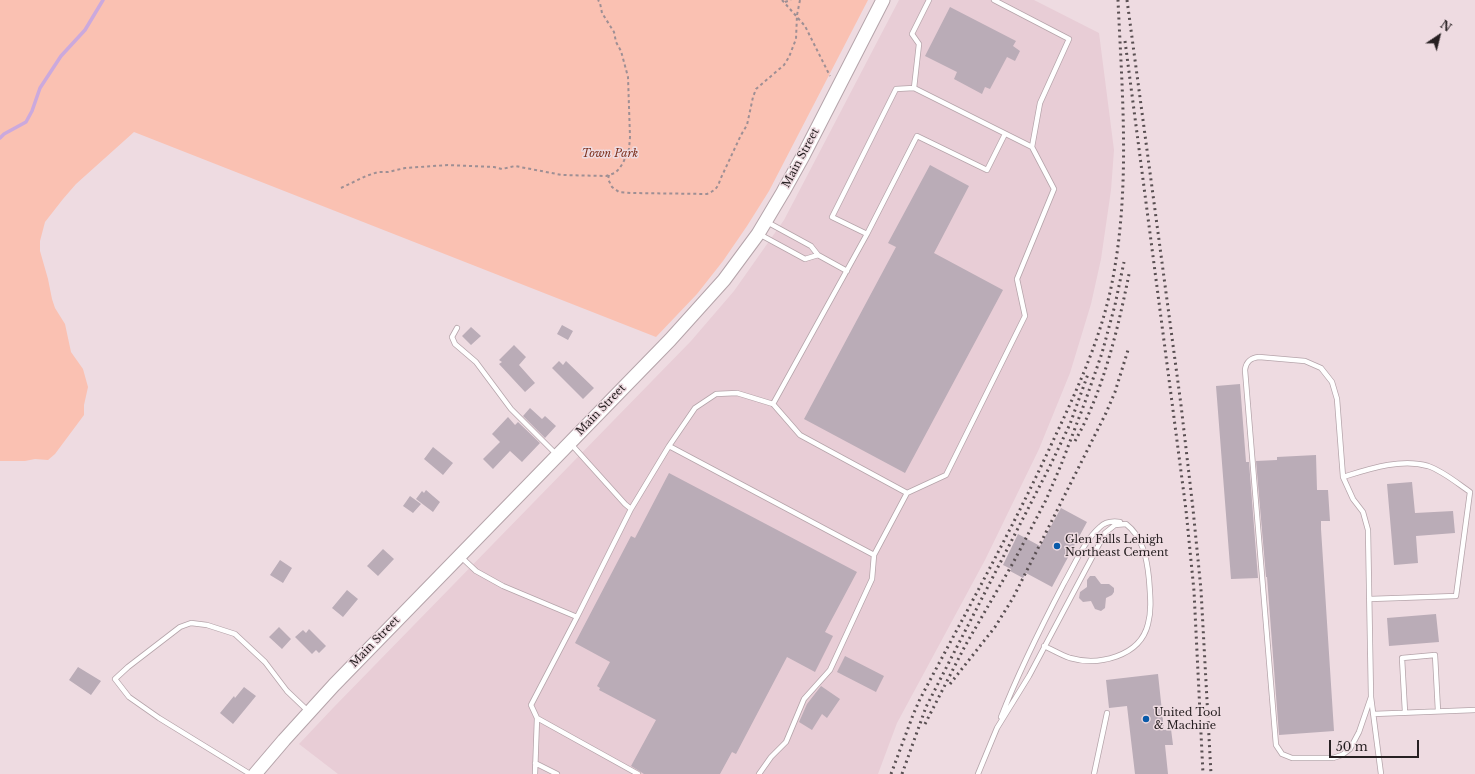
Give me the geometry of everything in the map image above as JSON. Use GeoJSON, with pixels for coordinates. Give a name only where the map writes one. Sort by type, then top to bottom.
{"type":"FeatureCollection","features":[{"type":"Feature","properties":{"kind":"main road","name":"Main Street"},"geometry":{"type":"LineString","coordinates":[[255,774],[309,712],[670,340],[712,294],[758,234],[765,222],[803,156],[883,0]]}},
{"type":"Feature","properties":{"kind":"lane"},"geometry":{"type":"LineString","coordinates":[[914,88],[919,44],[912,34],[929,0]]}},
{"type":"Feature","properties":{"kind":"lane"},"geometry":{"type":"LineString","coordinates":[[994,0],[1069,39],[1040,103],[1032,147]]}},
{"type":"Feature","properties":{"kind":"lane"},"geometry":{"type":"LineString","coordinates":[[759,774],[771,757],[786,742],[804,699],[830,670],[872,580],[874,555],[907,493],[946,475],[1024,316],[1018,278],[1054,189],[1032,147],[914,88],[896,88],[832,217],[867,234]]}},
{"type":"Feature","properties":{"kind":"lane"},"geometry":{"type":"LineString","coordinates":[[773,404],[848,271],[917,136],[987,170],[1004,134]]}},
{"type":"Feature","properties":{"kind":"lane"},"geometry":{"type":"LineString","coordinates":[[765,222],[811,246],[818,255],[848,271]]}},
{"type":"Feature","properties":{"kind":"lane"},"geometry":{"type":"LineString","coordinates":[[758,234],[805,259],[818,255]]}},
{"type":"Feature","properties":{"kind":"lane"},"geometry":{"type":"LineString","coordinates":[[457,328],[452,337],[455,344],[476,362],[511,409],[557,455]]}},
{"type":"Feature","properties":{"kind":"lane"},"geometry":{"type":"LineString","coordinates":[[1371,697],[1359,732],[1350,749],[1342,755],[1333,758],[1292,758],[1282,754],[1276,745],[1245,370],[1246,364],[1250,360],[1259,357],[1305,361],[1313,364],[1327,375],[1334,386],[1337,399],[1343,477],[1353,499],[1362,512],[1368,530],[1371,697],[1381,774]]}},
{"type":"Feature","properties":{"kind":"lane"},"geometry":{"type":"LineString","coordinates":[[535,774],[537,718],[531,705],[631,509],[669,446],[695,408],[716,394],[737,393],[773,404],[800,435],[907,493]]}},
{"type":"Feature","properties":{"kind":"lane"},"geometry":{"type":"LineString","coordinates":[[570,443],[631,509]]}},
{"type":"Feature","properties":{"kind":"lane"},"geometry":{"type":"LineString","coordinates":[[669,446],[874,555]]}},
{"type":"Feature","properties":{"kind":"lane"},"geometry":{"type":"LineString","coordinates":[[1343,477],[1374,467],[1414,464],[1428,466],[1473,493],[1456,596],[1370,599]]}},
{"type":"Feature","properties":{"kind":"lane"},"geometry":{"type":"LineString","coordinates":[[978,774],[1012,688],[1054,603],[1086,543],[1105,523],[1115,522],[1126,524],[1132,529],[1139,539],[1147,562],[1151,610],[1147,630],[1139,642],[1133,648],[1121,655],[1095,660],[1069,658],[1044,646]]}},
{"type":"Feature","properties":{"kind":"lane"},"geometry":{"type":"LineString","coordinates":[[997,728],[1029,676],[1106,531],[1115,525],[1126,524]]}},
{"type":"Feature","properties":{"kind":"lane"},"geometry":{"type":"LineString","coordinates":[[459,556],[476,571],[503,586],[577,617]]}},
{"type":"Feature","properties":{"kind":"lane"},"geometry":{"type":"LineString","coordinates":[[250,774],[159,718],[128,697],[115,679],[128,667],[180,627],[191,623],[207,625],[235,634],[265,662],[287,691],[309,712]]}},
{"type":"Feature","properties":{"kind":"lane"},"geometry":{"type":"LineString","coordinates":[[1405,712],[1402,658],[1435,655],[1438,711]]}},
{"type":"Feature","properties":{"kind":"lane"},"geometry":{"type":"LineString","coordinates":[[1373,714],[1475,710]]}},
{"type":"Feature","properties":{"kind":"lane"},"geometry":{"type":"LineString","coordinates":[[1094,774],[1107,713]]}},
{"type":"Feature","properties":{"kind":"lane"},"geometry":{"type":"LineString","coordinates":[[537,718],[638,774]]}},
{"type":"Feature","properties":{"kind":"lane"},"geometry":{"type":"LineString","coordinates":[[535,762],[557,774]]}},
{"type":"Feature","properties":{"kind":"path"},"geometry":{"type":"LineString","coordinates":[[341,188],[378,172],[388,172],[405,168],[448,165],[494,167],[502,169],[515,166],[562,176],[610,175],[615,173],[619,170],[629,149],[628,77],[614,32],[602,13],[598,0]]}},
{"type":"Feature","properties":{"kind":"path"},"geometry":{"type":"LineString","coordinates":[[783,1],[791,0]]}},
{"type":"Feature","properties":{"kind":"path"},"geometry":{"type":"LineString","coordinates":[[610,175],[608,179],[612,187],[619,192],[632,194],[707,194],[714,191],[719,184],[747,125],[753,96],[756,90],[784,65],[789,57],[796,38],[797,16],[800,0]]}},
{"type":"Feature","properties":{"kind":"path"},"geometry":{"type":"LineString","coordinates":[[783,1],[805,26],[837,89]]}},
{"type":"Feature","properties":{"kind":"shaded area"},"geometry":{"type":"Polygon","coordinates":[[[899,0],[1034,0],[1099,33],[1114,150],[1111,190],[1101,259],[1091,304],[1070,373],[1039,449],[985,560],[897,723],[878,774],[338,774],[299,744],[691,341],[734,291],[784,220],[899,0]]]}},
{"type":"Feature","properties":{"kind":"green space","name":"Town Park"},"geometry":{"type":"Polygon","coordinates":[[[0,0],[868,0],[769,191],[747,226],[723,261],[697,294],[656,337],[134,132],[76,184],[63,199],[45,222],[40,241],[40,251],[52,299],[55,308],[65,324],[71,352],[83,369],[88,387],[84,405],[84,415],[55,454],[48,460],[35,459],[25,461],[0,461],[0,0]]]}},
{"type":"Feature","properties":{"kind":"building"},"geometry":{"type":"Polygon","coordinates":[[[950,7],[1016,41],[1013,46],[1020,51],[1015,61],[1007,57],[990,89],[985,87],[982,94],[954,79],[957,72],[925,56],[950,7]]]}},
{"type":"Feature","properties":{"kind":"building"},"geometry":{"type":"Polygon","coordinates":[[[930,165],[969,186],[934,253],[1003,290],[905,473],[804,419],[896,247],[888,243],[930,165]]]}},
{"type":"Feature","properties":{"kind":"building"},"geometry":{"type":"Polygon","coordinates":[[[562,325],[573,331],[568,340],[557,334],[562,325]]]}},
{"type":"Feature","properties":{"kind":"building"},"geometry":{"type":"Polygon","coordinates":[[[471,327],[481,336],[471,345],[462,336],[471,327]]]}},
{"type":"Feature","properties":{"kind":"building"},"geometry":{"type":"Polygon","coordinates":[[[514,345],[526,357],[519,365],[535,383],[525,392],[499,364],[502,362],[499,360],[514,345]]]}},
{"type":"Feature","properties":{"kind":"building"},"geometry":{"type":"Polygon","coordinates":[[[559,361],[563,365],[566,361],[594,388],[583,399],[552,368],[559,361]]]}},
{"type":"Feature","properties":{"kind":"building"},"geometry":{"type":"Polygon","coordinates":[[[1240,384],[1246,462],[1249,462],[1258,578],[1231,579],[1216,386],[1240,384]]]}},
{"type":"Feature","properties":{"kind":"building"},"geometry":{"type":"Polygon","coordinates":[[[530,408],[542,419],[545,416],[556,426],[545,438],[523,416],[530,408]]]}},
{"type":"Feature","properties":{"kind":"building"},"geometry":{"type":"Polygon","coordinates":[[[508,417],[515,425],[518,422],[540,443],[522,462],[510,451],[493,469],[483,459],[500,442],[492,434],[508,417]]]}},
{"type":"Feature","properties":{"kind":"building"},"geometry":{"type":"Polygon","coordinates":[[[433,447],[453,463],[443,475],[424,459],[433,447]]]}},
{"type":"Feature","properties":{"kind":"building"},"geometry":{"type":"Polygon","coordinates":[[[1316,455],[1317,490],[1328,490],[1330,521],[1321,521],[1321,529],[1334,731],[1279,735],[1267,577],[1256,461],[1277,460],[1277,457],[1316,455]]]}},
{"type":"Feature","properties":{"kind":"building"},"geometry":{"type":"Polygon","coordinates":[[[669,473],[857,572],[825,632],[833,636],[815,672],[787,657],[736,754],[732,752],[720,774],[644,774],[631,766],[656,720],[599,690],[600,688],[597,686],[610,662],[575,643],[631,536],[635,538],[669,473]]]}},
{"type":"Feature","properties":{"kind":"building"},"geometry":{"type":"Polygon","coordinates":[[[1412,482],[1415,513],[1453,511],[1455,533],[1416,536],[1418,563],[1394,565],[1387,484],[1412,482]]]}},
{"type":"Feature","properties":{"kind":"building"},"geometry":{"type":"Polygon","coordinates":[[[426,490],[440,502],[433,512],[416,499],[422,491],[424,493],[426,490]]]}},
{"type":"Feature","properties":{"kind":"building"},"geometry":{"type":"Polygon","coordinates":[[[410,496],[421,504],[413,513],[403,506],[410,496]]]}},
{"type":"Feature","properties":{"kind":"building","name":"Glen Falls Lehigh Northeast Cement"},"geometry":{"type":"Polygon","coordinates":[[[1061,508],[1087,522],[1052,587],[1026,573],[1023,578],[1010,571],[1011,569],[1003,565],[1018,534],[1040,546],[1061,508]]]}},
{"type":"Feature","properties":{"kind":"building"},"geometry":{"type":"Polygon","coordinates":[[[383,549],[394,559],[378,576],[367,566],[383,549]]]}},
{"type":"Feature","properties":{"kind":"building"},"geometry":{"type":"Polygon","coordinates":[[[280,560],[292,568],[283,583],[270,575],[280,560]]]}},
{"type":"Feature","properties":{"kind":"building"},"geometry":{"type":"Polygon","coordinates":[[[1090,576],[1095,576],[1101,584],[1109,584],[1114,588],[1112,595],[1106,598],[1105,608],[1101,611],[1095,609],[1091,601],[1083,602],[1079,598],[1080,592],[1087,587],[1087,580],[1090,576]]]}},
{"type":"Feature","properties":{"kind":"building"},"geometry":{"type":"Polygon","coordinates":[[[347,590],[358,599],[343,617],[332,608],[347,590]]]}},
{"type":"Feature","properties":{"kind":"building"},"geometry":{"type":"Polygon","coordinates":[[[1436,614],[1439,642],[1389,646],[1387,618],[1436,614]]]}},
{"type":"Feature","properties":{"kind":"building"},"geometry":{"type":"Polygon","coordinates":[[[279,627],[291,639],[282,649],[269,637],[279,627]]]}},
{"type":"Feature","properties":{"kind":"building"},"geometry":{"type":"Polygon","coordinates":[[[309,629],[326,646],[319,653],[316,650],[312,654],[295,637],[303,630],[306,633],[309,629]]]}},
{"type":"Feature","properties":{"kind":"building"},"geometry":{"type":"Polygon","coordinates":[[[845,656],[884,676],[876,692],[837,672],[845,656]]]}},
{"type":"Feature","properties":{"kind":"building"},"geometry":{"type":"Polygon","coordinates":[[[78,667],[101,681],[91,695],[69,680],[78,667]]]}},
{"type":"Feature","properties":{"kind":"building","name":"United Tool & Machine"},"geometry":{"type":"Polygon","coordinates":[[[1158,674],[1164,730],[1171,729],[1173,745],[1165,745],[1168,774],[1135,774],[1127,706],[1109,708],[1106,680],[1158,674]]]}},
{"type":"Feature","properties":{"kind":"building"},"geometry":{"type":"Polygon","coordinates":[[[821,686],[840,699],[827,718],[822,714],[812,730],[799,722],[807,704],[821,686]]]}},
{"type":"Feature","properties":{"kind":"building"},"geometry":{"type":"Polygon","coordinates":[[[244,687],[256,696],[233,724],[220,713],[234,696],[235,698],[244,687]]]}},
{"type":"Feature","properties":{"kind":"waterway"},"geometry":{"type":"LineString","coordinates":[[0,138],[4,134],[26,122],[32,111],[40,88],[61,56],[85,30],[103,0]]}},
{"type":"Feature","properties":{"kind":"railway"},"geometry":{"type":"LineString","coordinates":[[891,774],[920,699],[1005,540],[1062,422],[1089,359],[1104,316],[1114,272],[1122,204],[1124,136],[1118,0]]}},
{"type":"Feature","properties":{"kind":"railway"},"geometry":{"type":"LineString","coordinates":[[1127,0],[1181,405],[1193,509],[1201,590],[1211,774]]}},
{"type":"Feature","properties":{"kind":"railway"},"geometry":{"type":"LineString","coordinates":[[1125,41],[1186,510],[1194,591],[1203,774]]}},
{"type":"Feature","properties":{"kind":"railway"},"geometry":{"type":"LineString","coordinates":[[925,724],[965,646],[1013,563],[1046,500],[1061,465],[1102,353],[1115,305],[1124,262]]}},
{"type":"Feature","properties":{"kind":"railway"},"geometry":{"type":"LineString","coordinates":[[1075,441],[1094,402],[1108,360],[1120,316],[1129,274]]}},
{"type":"Feature","properties":{"kind":"railway"},"geometry":{"type":"LineString","coordinates":[[950,684],[995,627],[1013,598],[1106,413],[1115,392],[1128,350]]}},
{"type":"Feature","properties":{"kind":"railway"},"geometry":{"type":"LineString","coordinates":[[902,774],[926,707],[1050,466],[1070,424],[1088,374]]}},
{"type":"Feature","properties":{"kind":"place","name":"Glen Falls Lehigh Northeast Cement"},"geometry":{"type":"Point","coordinates":[1057,546]}},
{"type":"Feature","properties":{"kind":"place","name":"United Tool & Machine"},"geometry":{"type":"Point","coordinates":[1146,719]}}]}
